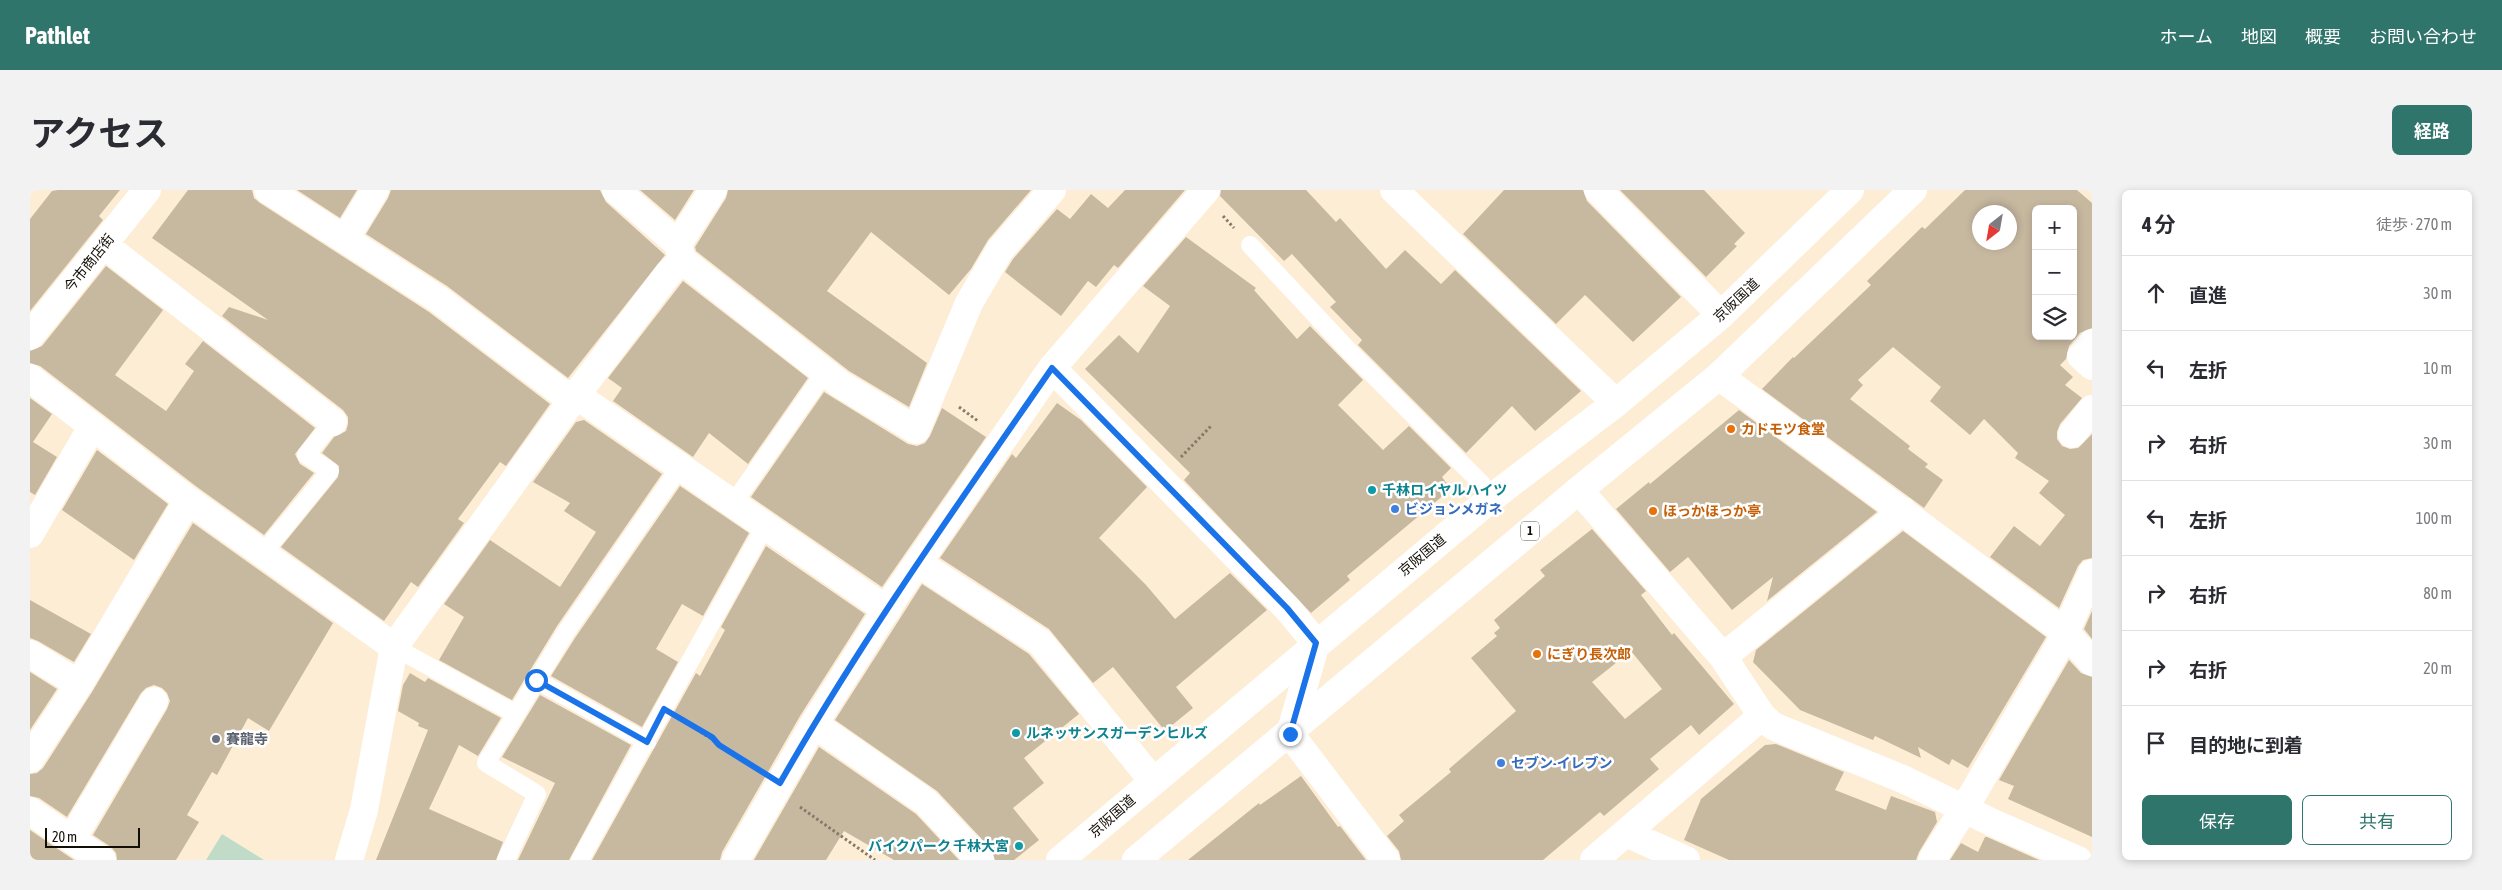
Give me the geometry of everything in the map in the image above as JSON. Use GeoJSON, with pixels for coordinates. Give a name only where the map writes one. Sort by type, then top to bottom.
{"type":"FeatureCollection","features":[{"type":"Feature","properties":{"kind":"main road","name":"今市商店街"},"geometry":{"type":"LineString","coordinates":[[30,336],[147,190]]}},
{"type":"Feature","properties":{"kind":"main road"},"geometry":{"type":"LineString","coordinates":[[268,190],[438,299],[562,393],[576,395],[887,610]]}},
{"type":"Feature","properties":{"kind":"main road"},"geometry":{"type":"LineString","coordinates":[[345,239],[375,190]]}},
{"type":"Feature","properties":{"kind":"main road"},"geometry":{"type":"LineString","coordinates":[[616,190],[680,252],[825,372],[916,430],[969,303],[1000,250],[1052,190]]}},
{"type":"Feature","properties":{"kind":"main road"},"geometry":{"type":"LineString","coordinates":[[350,860],[364,810],[394,647],[576,395],[668,274],[713,190]]}},
{"type":"Feature","properties":{"kind":"main road"},"geometry":{"type":"LineString","coordinates":[[1394,190],[1616,404]]}},
{"type":"Feature","properties":{"kind":"main road"},"geometry":{"type":"LineString","coordinates":[[1598,190],[1721,315]]}},
{"type":"Feature","properties":{"kind":"main road","name":"京阪国道"},"geometry":{"type":"LineString","coordinates":[[1060,860],[1316,643],[1494,496],[1616,404],[1721,315],[1850,190]]}},
{"type":"Feature","properties":{"kind":"main road","name":"1"},"geometry":{"type":"LineString","coordinates":[[1136,860],[1290,734],[1579,490],[1719,376],[1913,190]]}},
{"type":"Feature","properties":{"kind":"main road"},"geometry":{"type":"LineString","coordinates":[[736,860],[814,724],[887,610],[1052,368],[1204,192]]}},
{"type":"Feature","properties":{"kind":"main road"},"geometry":{"type":"LineString","coordinates":[[104,245],[333,422]]}},
{"type":"Feature","properties":{"kind":"main road"},"geometry":{"type":"LineString","coordinates":[[2092,343],[2081,356],[2092,366]]}},
{"type":"Feature","properties":{"kind":"main road"},"geometry":{"type":"LineString","coordinates":[[1052,368],[1287,608],[1316,643],[1290,734],[1386,860]]}},
{"type":"Feature","properties":{"kind":"main road"},"geometry":{"type":"LineString","coordinates":[[1719,376],[2066,632],[2092,662]]}},
{"type":"Feature","properties":{"kind":"main road"},"geometry":{"type":"LineString","coordinates":[[30,378],[188,500],[394,647]]}},
{"type":"Feature","properties":{"kind":"main road"},"geometry":{"type":"LineString","coordinates":[[2072,434],[2092,409]]}},
{"type":"Feature","properties":{"kind":"main road"},"geometry":{"type":"LineString","coordinates":[[30,534],[92,427]]}},
{"type":"Feature","properties":{"kind":"main road"},"geometry":{"type":"LineString","coordinates":[[1579,490],[1723,657],[1762,716],[1773,726],[1905,780],[1964,809],[2078,860]]}},
{"type":"Feature","properties":{"kind":"main road"},"geometry":{"type":"LineString","coordinates":[[30,759],[79,684],[188,500]]}},
{"type":"Feature","properties":{"kind":"main road"},"geometry":{"type":"LineString","coordinates":[[1723,657],[1903,510]]}},
{"type":"Feature","properties":{"kind":"main road"},"geometry":{"type":"LineString","coordinates":[[918,563],[1040,642],[1153,781]]}},
{"type":"Feature","properties":{"kind":"main road"},"geometry":{"type":"LineString","coordinates":[[1932,860],[1964,809],[2066,632],[2092,573]]}},
{"type":"Feature","properties":{"kind":"main road"},"geometry":{"type":"LineString","coordinates":[[30,654],[79,684]]}},
{"type":"Feature","properties":{"kind":"main road"},"geometry":{"type":"LineString","coordinates":[[72,839],[154,702]]}},
{"type":"Feature","properties":{"kind":"main road"},"geometry":{"type":"LineString","coordinates":[[1594,860],[1762,716]]}},
{"type":"Feature","properties":{"kind":"main road"},"geometry":{"type":"LineString","coordinates":[[814,724],[926,802],[980,860]]}},
{"type":"Feature","properties":{"kind":"main road"},"geometry":{"type":"LineString","coordinates":[[30,811],[102,860]]}},
{"type":"Feature","properties":{"kind":"main road"},"geometry":{"type":"LineString","coordinates":[[1626,833],[1686,860]]}},
{"type":"Feature","properties":{"kind":"lane"},"geometry":{"type":"LineString","coordinates":[[1250,245],[1350,352],[1494,496]]}},
{"type":"Feature","properties":{"kind":"lane"},"geometry":{"type":"LineString","coordinates":[[734,504],[825,372]]}},
{"type":"Feature","properties":{"kind":"lane"},"geometry":{"type":"LineString","coordinates":[[263,553],[330,471],[306,455],[333,422]]}},
{"type":"Feature","properties":{"kind":"lane"},"geometry":{"type":"LineString","coordinates":[[506,860],[537,794],[486,763],[566,632],[680,467]]}},
{"type":"Feature","properties":{"kind":"lane"},"geometry":{"type":"LineString","coordinates":[[580,860],[765,526]]}},
{"type":"Feature","properties":{"kind":"lane"},"geometry":{"type":"LineString","coordinates":[[394,647],[516,714]]}},
{"type":"Feature","properties":{"kind":"lane"},"geometry":{"type":"LineString","coordinates":[[536,680],[647,742]]}},
{"type":"Feature","properties":{"kind":"path"},"geometry":{"type":"LineString","coordinates":[[1204,192],[1250,245]]}},
{"type":"Feature","properties":{"kind":"path"},"geometry":{"type":"LineString","coordinates":[[934,389],[1003,439]]}},
{"type":"Feature","properties":{"kind":"path"},"geometry":{"type":"LineString","coordinates":[[1160,479],[1211,426]]}},
{"type":"Feature","properties":{"kind":"path"},"geometry":{"type":"LineString","coordinates":[[664,709],[712,737],[719,745],[777,789],[875,860]]}},
{"type":"Feature","properties":{"kind":"green space"},"geometry":{"type":"Polygon","coordinates":[[[222,834],[264,860],[206,860],[222,834]]]}},
{"type":"Feature","properties":{"kind":"building"},"geometry":{"type":"Polygon","coordinates":[[[120,190],[99,216],[103,220],[30,311],[30,219],[52,191],[120,190]]]}},
{"type":"Feature","properties":{"kind":"building"},"geometry":{"type":"Polygon","coordinates":[[[188,190],[252,190],[254,198],[260,203],[429,312],[550,404],[506,466],[500,462],[458,519],[464,523],[418,587],[411,582],[384,621],[281,547],[338,477],[339,466],[322,453],[334,437],[346,431],[348,417],[343,410],[222,316],[229,307],[268,320],[152,238],[188,190]]]}},
{"type":"Feature","properties":{"kind":"building"},"geometry":{"type":"Polygon","coordinates":[[[297,190],[357,190],[340,218],[297,190]]]}},
{"type":"Feature","properties":{"kind":"building"},"geometry":{"type":"Polygon","coordinates":[[[391,190],[600,190],[606,202],[665,255],[568,378],[447,286],[366,234],[391,190]]]}},
{"type":"Feature","properties":{"kind":"building"},"geometry":{"type":"Polygon","coordinates":[[[640,190],[694,190],[675,220],[640,190]]]}},
{"type":"Feature","properties":{"kind":"building"},"geometry":{"type":"Polygon","coordinates":[[[728,190],[1031,190],[988,240],[971,269],[949,295],[871,232],[827,291],[927,363],[909,407],[849,371],[696,251],[695,247],[726,198],[728,190]]]}},
{"type":"Feature","properties":{"kind":"building"},"geometry":{"type":"Polygon","coordinates":[[[1125,190],[1185,190],[1118,268],[1114,265],[1096,287],[1088,281],[1061,316],[1005,272],[1013,259],[1057,209],[1070,219],[1091,194],[1108,208],[1125,190]]]}},
{"type":"Feature","properties":{"kind":"building"},"geometry":{"type":"Polygon","coordinates":[[[1221,190],[1306,190],[1336,222],[1340,218],[1386,269],[1405,250],[1441,284],[1455,270],[1581,391],[1535,431],[1512,406],[1466,453],[1358,345],[1362,340],[1330,307],[1336,302],[1292,254],[1284,261],[1220,196],[1221,190]]]}},
{"type":"Feature","properties":{"kind":"building"},"geometry":{"type":"Polygon","coordinates":[[[1504,190],[1583,190],[1587,201],[1681,297],[1633,342],[1585,295],[1556,324],[1463,234],[1504,190]]]}},
{"type":"Feature","properties":{"kind":"building"},"geometry":{"type":"Polygon","coordinates":[[[1620,190],[1704,190],[1745,233],[1734,244],[1737,246],[1706,277],[1620,190]]]}},
{"type":"Feature","properties":{"kind":"building"},"geometry":{"type":"Polygon","coordinates":[[[1965,190],[2077,190],[2092,203],[2092,328],[2080,333],[2077,337],[2077,205],[2032,205],[2032,340],[2074,340],[2069,346],[2066,359],[2060,365],[2073,377],[2065,385],[2082,398],[2060,424],[2057,439],[2062,446],[2070,449],[2078,448],[2092,434],[2092,558],[2083,560],[2078,566],[2059,608],[1990,557],[2014,526],[2040,546],[2065,515],[2039,493],[2049,481],[2015,458],[2018,453],[1984,419],[1970,435],[1930,401],[1941,387],[1893,347],[1858,380],[1863,385],[1850,399],[1910,446],[1908,449],[1928,464],[1925,467],[1943,480],[1924,508],[1762,389],[1793,357],[1871,285],[1867,281],[1922,227],[1925,229],[1965,190]]]}},
{"type":"Feature","properties":{"kind":"building"},"geometry":{"type":"Polygon","coordinates":[[[1186,237],[1256,288],[1254,290],[1297,339],[1310,326],[1363,380],[1338,405],[1383,450],[1409,426],[1451,468],[1442,477],[1451,489],[1347,576],[1350,580],[1311,613],[1184,480],[1190,473],[1085,369],[1119,335],[1138,353],[1170,306],[1143,286],[1186,237]]]}},
{"type":"Feature","properties":{"kind":"building"},"geometry":{"type":"Polygon","coordinates":[[[106,266],[163,310],[115,375],[166,411],[194,371],[185,364],[203,341],[315,428],[295,454],[300,464],[314,473],[264,535],[197,487],[40,366],[30,363],[30,351],[42,346],[106,266]]]}},
{"type":"Feature","properties":{"kind":"building"},"geometry":{"type":"Polygon","coordinates":[[[683,281],[808,378],[748,464],[709,433],[693,457],[613,401],[622,388],[608,378],[683,281]]]}},
{"type":"Feature","properties":{"kind":"building"},"geometry":{"type":"Polygon","coordinates":[[[824,392],[908,444],[917,446],[925,443],[942,408],[986,437],[882,587],[751,497],[824,392]]]}},
{"type":"Feature","properties":{"kind":"building"},"geometry":{"type":"Polygon","coordinates":[[[30,398],[52,414],[33,442],[57,457],[35,495],[30,492],[30,398]]]}},
{"type":"Feature","properties":{"kind":"building"},"geometry":{"type":"Polygon","coordinates":[[[1057,403],[1081,420],[1147,487],[1099,538],[1146,585],[1175,619],[1230,573],[1267,610],[1176,687],[1193,708],[1165,731],[1113,667],[1093,683],[1049,629],[940,558],[1012,454],[1016,458],[1057,403]]]}},
{"type":"Feature","properties":{"kind":"building"},"geometry":{"type":"Polygon","coordinates":[[[1739,410],[1877,512],[1767,601],[1773,577],[1732,610],[1688,557],[1670,572],[1616,509],[1649,482],[1650,484],[1739,410]]]}},
{"type":"Feature","properties":{"kind":"building"},"geometry":{"type":"Polygon","coordinates":[[[584,420],[662,474],[557,626],[512,700],[439,660],[464,617],[444,604],[490,540],[560,587],[596,532],[564,511],[570,503],[533,482],[576,422],[584,420]]]}},
{"type":"Feature","properties":{"kind":"building"},"geometry":{"type":"Polygon","coordinates":[[[97,450],[168,504],[134,560],[62,510],[97,450]]]}},
{"type":"Feature","properties":{"kind":"building"},"geometry":{"type":"Polygon","coordinates":[[[680,486],[749,533],[703,616],[682,604],[656,649],[678,662],[642,727],[551,676],[680,486]]]}},
{"type":"Feature","properties":{"kind":"building"},"geometry":{"type":"Polygon","coordinates":[[[193,523],[333,623],[269,731],[248,718],[217,775],[212,772],[187,815],[199,822],[176,860],[117,860],[116,853],[111,847],[93,835],[167,709],[170,701],[167,693],[162,688],[154,685],[146,688],[141,693],[67,817],[39,798],[30,796],[30,774],[37,773],[43,768],[92,692],[193,523]]]}},
{"type":"Feature","properties":{"kind":"building"},"geometry":{"type":"Polygon","coordinates":[[[1592,529],[1646,591],[1641,595],[1672,635],[1674,633],[1734,704],[1699,735],[1691,725],[1650,759],[1659,769],[1604,816],[1600,812],[1543,860],[1401,860],[1399,851],[1387,836],[1404,821],[1399,815],[1451,772],[1449,769],[1516,711],[1471,658],[1497,636],[1494,633],[1500,628],[1494,620],[1545,576],[1540,570],[1592,529]],[[1631,651],[1592,682],[1625,719],[1662,689],[1631,651]]]}},
{"type":"Feature","properties":{"kind":"building"},"geometry":{"type":"Polygon","coordinates":[[[1903,531],[2046,637],[1968,768],[1952,759],[1949,765],[1918,747],[1921,758],[1875,736],[1873,740],[1800,710],[1753,662],[1756,650],[1903,531]]]}},
{"type":"Feature","properties":{"kind":"building"},"geometry":{"type":"Polygon","coordinates":[[[766,546],[865,614],[800,716],[722,852],[720,860],[592,860],[696,673],[700,676],[725,630],[721,627],[766,546]]]}},
{"type":"Feature","properties":{"kind":"building"},"geometry":{"type":"Polygon","coordinates":[[[922,584],[1029,654],[1079,714],[1024,758],[1044,783],[1013,808],[1039,840],[1014,860],[995,860],[991,849],[937,791],[835,720],[922,584]]]}},
{"type":"Feature","properties":{"kind":"building"},"geometry":{"type":"Polygon","coordinates":[[[30,600],[91,634],[74,662],[30,638],[30,600]]]}},
{"type":"Feature","properties":{"kind":"building"},"geometry":{"type":"Polygon","coordinates":[[[2092,611],[2092,639],[2084,629],[2092,611]]]}},
{"type":"Feature","properties":{"kind":"building"},"geometry":{"type":"Polygon","coordinates":[[[2069,660],[2081,673],[2092,677],[2092,837],[2008,799],[2014,786],[1999,780],[2069,660]]]}},
{"type":"Feature","properties":{"kind":"building"},"geometry":{"type":"Polygon","coordinates":[[[30,672],[57,689],[30,730],[30,672]]]}},
{"type":"Feature","properties":{"kind":"building"},"geometry":{"type":"Polygon","coordinates":[[[410,673],[425,682],[428,678],[501,718],[478,756],[459,745],[429,809],[503,842],[496,860],[376,860],[428,730],[418,726],[419,723],[398,711],[403,685],[410,673]]]}},
{"type":"Feature","properties":{"kind":"building"},"geometry":{"type":"Polygon","coordinates":[[[540,695],[631,745],[569,860],[518,860],[555,783],[502,757],[540,695]]]}},
{"type":"Feature","properties":{"kind":"building"},"geometry":{"type":"Polygon","coordinates":[[[1776,744],[1844,772],[1835,790],[1886,810],[1891,796],[1935,812],[1937,822],[1916,860],[1729,860],[1684,840],[1701,799],[1765,745],[1776,744]]]}},
{"type":"Feature","properties":{"kind":"building"},"geometry":{"type":"Polygon","coordinates":[[[819,747],[916,814],[959,860],[894,860],[844,831],[826,860],[754,860],[819,747]]]}},
{"type":"Feature","properties":{"kind":"building"},"geometry":{"type":"Polygon","coordinates":[[[1301,776],[1338,827],[1340,826],[1366,860],[1188,860],[1259,803],[1260,805],[1301,776]]]}},
{"type":"Feature","properties":{"kind":"building"},"geometry":{"type":"Polygon","coordinates":[[[30,830],[74,860],[30,860],[30,830]]]}},
{"type":"Feature","properties":{"kind":"building"},"geometry":{"type":"Polygon","coordinates":[[[1985,837],[2039,860],[1950,860],[1961,843],[1978,852],[1985,837]]]}},
{"type":"Feature","properties":{"kind":"place","name":"カドモツ食堂"},"geometry":{"type":"Point","coordinates":[1731,429]}},
{"type":"Feature","properties":{"kind":"place","name":"千林ロイヤルハイツ"},"geometry":{"type":"Point","coordinates":[1372,490]}},
{"type":"Feature","properties":{"kind":"place","name":"ビジョンメガネ"},"geometry":{"type":"Point","coordinates":[1395,509]}},
{"type":"Feature","properties":{"kind":"place","name":"ほっかほっか亭"},"geometry":{"type":"Point","coordinates":[1653,511]}},
{"type":"Feature","properties":{"kind":"place","name":"にぎり長次郎"},"geometry":{"type":"Point","coordinates":[1537,654]}},
{"type":"Feature","properties":{"kind":"place","name":"ルネッサンスガーデンヒルズ"},"geometry":{"type":"Point","coordinates":[1016,733]}},
{"type":"Feature","properties":{"kind":"place","name":"賽龍寺"},"geometry":{"type":"Point","coordinates":[216,739]}},
{"type":"Feature","properties":{"kind":"place","name":"セブン-イレブン"},"geometry":{"type":"Point","coordinates":[1501,763]}},
{"type":"Feature","properties":{"kind":"place","name":"バイクパーク 千林大宮"},"geometry":{"type":"Point","coordinates":[1019,846]}},
{"type":"Feature","properties":{"kind":"route"},"geometry":{"type":"LineString","coordinates":[[536,680],[647,742],[664,709],[712,737],[719,745],[780,783],[814,724],[895,596],[1052,368],[1287,608],[1316,643],[1290,734]]}}]}
